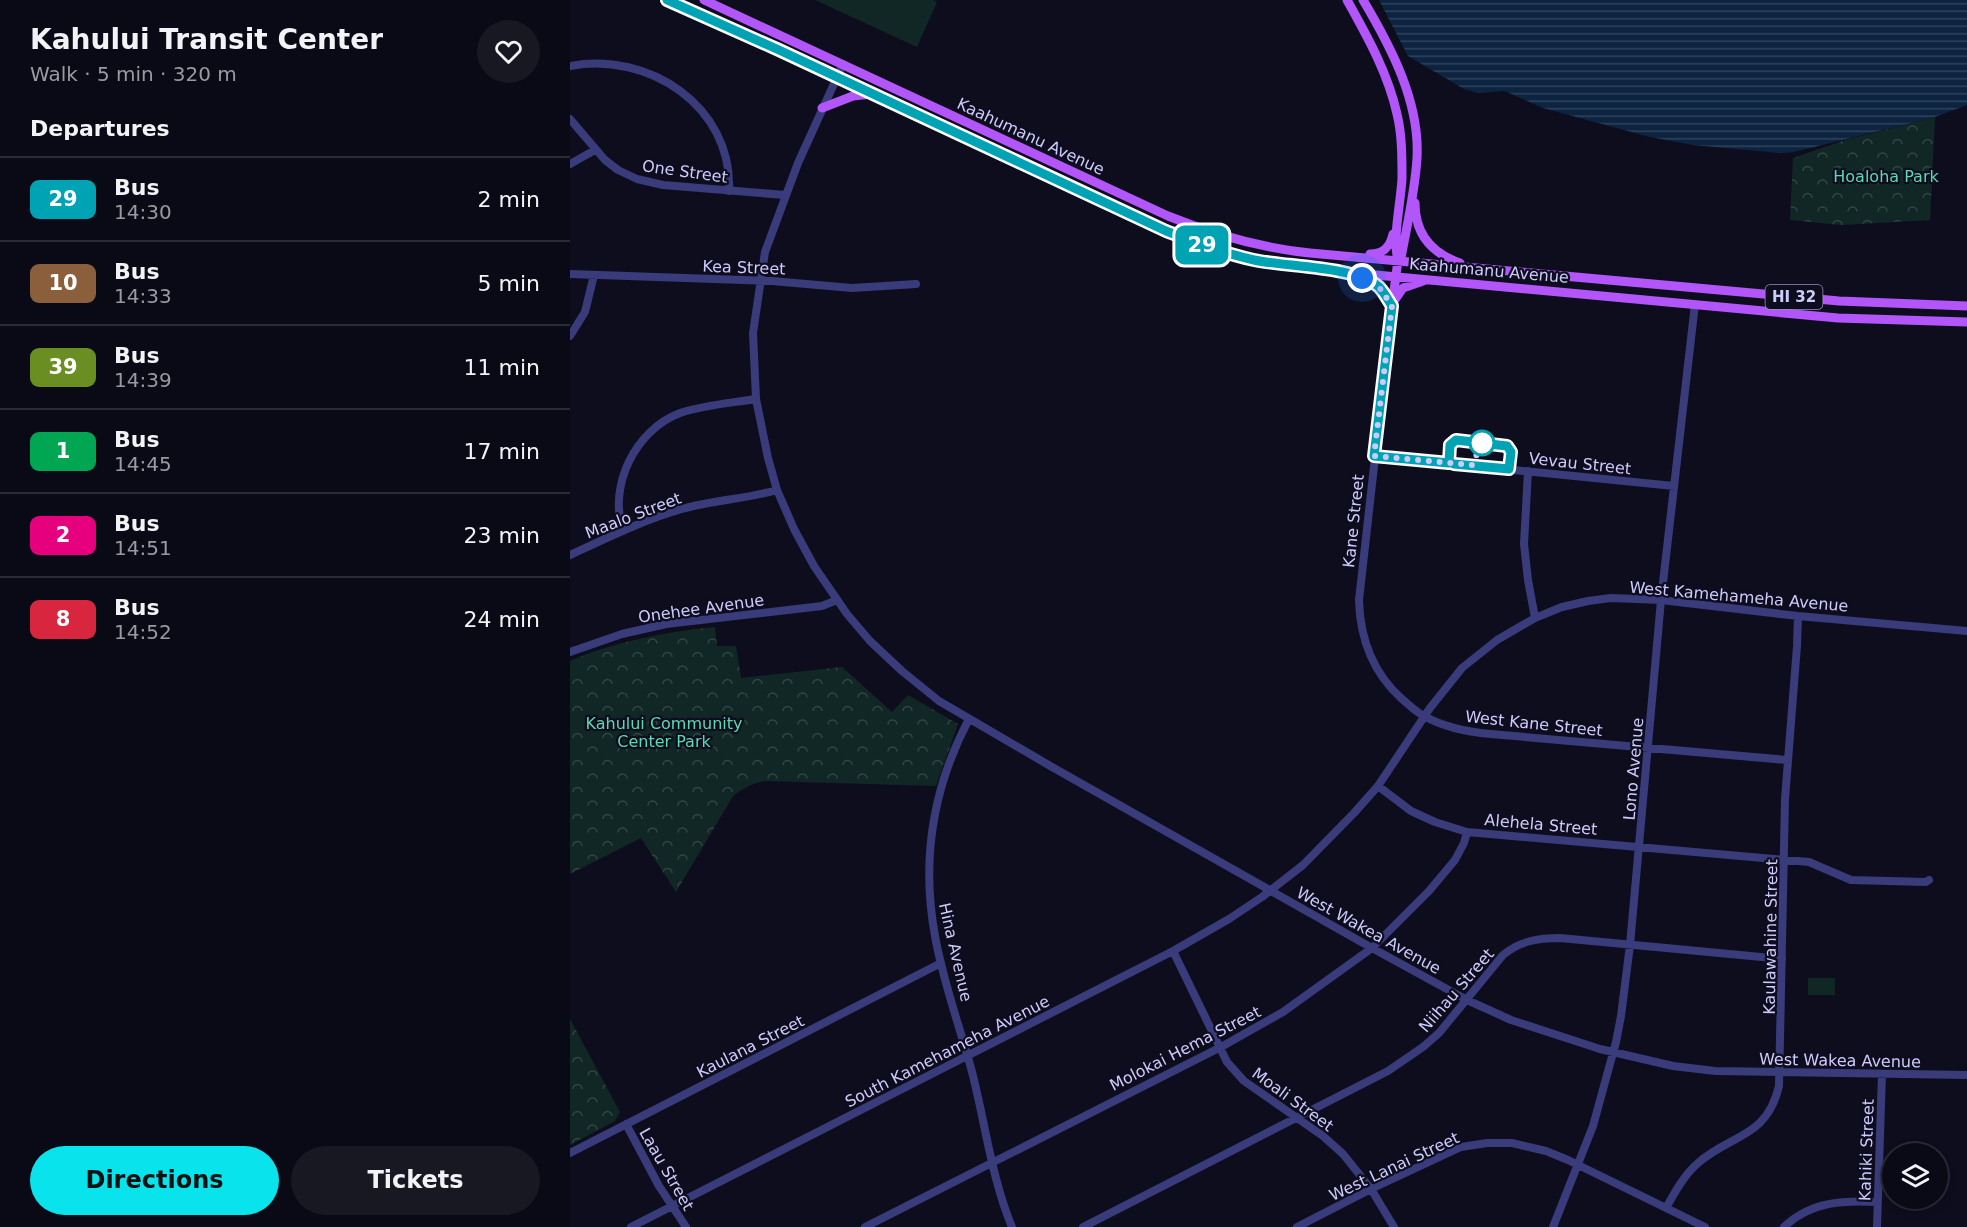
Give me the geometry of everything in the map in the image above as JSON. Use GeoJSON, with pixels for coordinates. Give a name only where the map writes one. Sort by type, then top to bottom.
{"type":"FeatureCollection","features":[{"type":"Feature","properties":{"kind":"main road","name":"Kaahumanu Avenue"},"geometry":{"type":"LineString","coordinates":[[667,0],[1166,231],[1209,248],[1255,260],[1349,273],[1838,318],[1967,322]]}},
{"type":"Feature","properties":{"kind":"main road","name":"Kaahumanu Avenue"},"geometry":{"type":"LineString","coordinates":[[704,0],[1176,219],[1214,234],[1258,246],[1281,250],[1839,301],[1967,306]]}},
{"type":"Feature","properties":{"kind":"main road"},"geometry":{"type":"LineString","coordinates":[[1347,0],[1378,58],[1392,95],[1399,124],[1402,159],[1396,250],[1398,260],[1392,306]]}},
{"type":"Feature","properties":{"kind":"main road"},"geometry":{"type":"LineString","coordinates":[[1363,0],[1392,54],[1408,92],[1415,122],[1417,157],[1415,178],[1401,258],[1398,260]]}},
{"type":"Feature","properties":{"kind":"main road"},"geometry":{"type":"LineString","coordinates":[[822,108],[853,96],[871,94]]}},
{"type":"Feature","properties":{"kind":"main road"},"geometry":{"type":"LineString","coordinates":[[1399,124],[1415,122]]}},
{"type":"Feature","properties":{"kind":"main road"},"geometry":{"type":"LineString","coordinates":[[1415,178],[1415,214],[1425,240],[1446,257],[1477,267]]}},
{"type":"Feature","properties":{"kind":"main road"},"geometry":{"type":"LineString","coordinates":[[1090,196],[1096,183]]}},
{"type":"Feature","properties":{"kind":"main road"},"geometry":{"type":"LineString","coordinates":[[1354,256],[1377,253],[1386,249],[1391,242],[1400,211]]}},
{"type":"Feature","properties":{"kind":"main road"},"geometry":{"type":"LineString","coordinates":[[1349,273],[1379,287],[1392,306]]}},
{"type":"Feature","properties":{"kind":"main road"},"geometry":{"type":"LineString","coordinates":[[1550,290],[1551,274]]}},
{"type":"Feature","properties":{"kind":"main road"},"geometry":{"type":"LineString","coordinates":[[1392,306],[1403,288],[1427,279]]}},
{"type":"Feature","properties":{"kind":"main road"},"geometry":{"type":"LineString","coordinates":[[1695,304],[1696,288]]}},
{"type":"Feature","properties":{"kind":"main road"},"geometry":{"type":"LineString","coordinates":[[1838,318],[1839,301]]}},
{"type":"Feature","properties":{"kind":"street"},"geometry":{"type":"LineString","coordinates":[[570,66],[587,63],[619,64],[658,77],[685,94],[703,113],[722,144],[730,171],[729,191]]}},
{"type":"Feature","properties":{"kind":"street","name":"West Wakea Avenue"},"geometry":{"type":"LineString","coordinates":[[843,64],[785,195],[768,242],[753,333],[756,399],[777,490],[794,529],[814,566],[847,614],[895,665],[927,692],[969,719],[1372,948],[1467,1000],[1510,1020],[1614,1052],[1673,1066],[1715,1071],[1967,1075]]}},
{"type":"Feature","properties":{"kind":"street","name":"One Street"},"geometry":{"type":"LineString","coordinates":[[570,119],[595,150],[618,170],[637,179],[663,185],[785,195]]}},
{"type":"Feature","properties":{"kind":"street"},"geometry":{"type":"LineString","coordinates":[[570,164],[595,150]]}},
{"type":"Feature","properties":{"kind":"street","name":"Kea Street"},"geometry":{"type":"LineString","coordinates":[[570,274],[760,281],[852,288],[916,284]]}},
{"type":"Feature","properties":{"kind":"street"},"geometry":{"type":"LineString","coordinates":[[570,336],[585,312],[594,275]]}},
{"type":"Feature","properties":{"kind":"street","name":"Lono Avenue"},"geometry":{"type":"LineString","coordinates":[[1553,1227],[1593,1126],[1614,1052],[1621,1016],[1640,846],[1661,600],[1695,304]]}},
{"type":"Feature","properties":{"kind":"street","name":"Kane Street"},"geometry":{"type":"LineString","coordinates":[[1392,306],[1359,611],[1371,659],[1382,678],[1425,717]]}},
{"type":"Feature","properties":{"kind":"street"},"geometry":{"type":"LineString","coordinates":[[623,531],[620,505],[622,480],[630,458],[651,431],[679,414],[692,410],[756,399]]}},
{"type":"Feature","properties":{"kind":"street","name":"Vevau Street"},"geometry":{"type":"LineString","coordinates":[[1374,456],[1674,486]]}},
{"type":"Feature","properties":{"kind":"street"},"geometry":{"type":"LineString","coordinates":[[1528,471],[1524,544],[1535,618]]}},
{"type":"Feature","properties":{"kind":"street","name":"Maalo Street"},"geometry":{"type":"LineString","coordinates":[[570,555],[623,531],[681,509],[777,490]]}},
{"type":"Feature","properties":{"kind":"street","name":"West Kamehameha Avenue"},"geometry":{"type":"LineString","coordinates":[[1271,890],[1303,866],[1378,786],[1462,668],[1497,640],[1535,618],[1562,607],[1611,598],[1661,600],[1798,616],[1967,631]]}},
{"type":"Feature","properties":{"kind":"street","name":"Onehee Avenue"},"geometry":{"type":"LineString","coordinates":[[570,652],[622,634],[666,624],[822,606],[837,600]]}},
{"type":"Feature","properties":{"kind":"street","name":"Kaulawahine Street"},"geometry":{"type":"LineString","coordinates":[[1666,1208],[1680,1182],[1696,1164],[1713,1152],[1746,1135],[1761,1122],[1779,1086],[1787,760],[1798,616]]}},
{"type":"Feature","properties":{"kind":"street","name":"West Kane Street"},"geometry":{"type":"LineString","coordinates":[[1425,717],[1449,727],[1480,733],[1787,760]]}},
{"type":"Feature","properties":{"kind":"street","name":"Hina Avenue"},"geometry":{"type":"LineString","coordinates":[[969,719],[946,769],[936,807],[930,845],[929,893],[941,963],[968,1056],[993,1161],[1012,1227]]}},
{"type":"Feature","properties":{"kind":"street","name":"Alehela Street"},"geometry":{"type":"LineString","coordinates":[[1378,786],[1411,811],[1435,822],[1467,832],[1784,860],[1819,865],[1851,880],[1926,882],[1929,880]]}},
{"type":"Feature","properties":{"kind":"street","name":"Molokai Hema Street"},"geometry":{"type":"LineString","coordinates":[[866,1227],[1221,1047],[1283,1012],[1372,948],[1429,891],[1455,860],[1467,832]]}},
{"type":"Feature","properties":{"kind":"street","name":"South Kamehameha Avenue"},"geometry":{"type":"LineString","coordinates":[[631,1227],[1173,951],[1229,919],[1271,890]]}},
{"type":"Feature","properties":{"kind":"street","name":"Niihau Street"},"geometry":{"type":"LineString","coordinates":[[1083,1227],[1388,1071],[1439,1033],[1503,955],[1510,949],[1530,940],[1560,938],[1782,959]]}},
{"type":"Feature","properties":{"kind":"street","name":"Moali Street"},"geometry":{"type":"LineString","coordinates":[[1173,951],[1227,1062],[1244,1081],[1323,1136],[1343,1154],[1371,1189],[1394,1227]]}},
{"type":"Feature","properties":{"kind":"street","name":"Kaulana Street"},"geometry":{"type":"LineString","coordinates":[[570,1153],[941,963]]}},
{"type":"Feature","properties":{"kind":"street","name":"Kahiki Street"},"geometry":{"type":"LineString","coordinates":[[1877,1227],[1882,1074]]}},
{"type":"Feature","properties":{"kind":"street","name":"Laau Street"},"geometry":{"type":"LineString","coordinates":[[626,1124],[671,1205],[686,1227]]}},
{"type":"Feature","properties":{"kind":"street","name":"West Lanai Street"},"geometry":{"type":"LineString","coordinates":[[1297,1227],[1461,1147],[1487,1143],[1512,1143],[1546,1151],[1705,1227]]}},
{"type":"Feature","properties":{"kind":"street"},"geometry":{"type":"LineString","coordinates":[[1784,1227],[1803,1212],[1822,1205],[1852,1201],[1877,1202]]}},
{"type":"Feature","properties":{"kind":"green space"},"geometry":{"type":"Polygon","coordinates":[[[815,0],[933,0],[937,2],[917,47],[815,0]]]}},
{"type":"Feature","properties":{"kind":"green space","name":"Hoaloha Park"},"geometry":{"type":"Polygon","coordinates":[[[1935,117],[1930,220],[1841,225],[1790,220],[1793,158],[1845,140],[1935,117]]]}},
{"type":"Feature","properties":{"kind":"green space","name":"Kahului Community Center Park"},"geometry":{"type":"Polygon","coordinates":[[[715,627],[717,646],[736,646],[741,678],[842,667],[892,712],[908,695],[958,724],[936,786],[765,781],[748,786],[733,796],[676,892],[641,838],[570,874],[570,661],[641,638],[715,627]]]}},
{"type":"Feature","properties":{"kind":"green space"},"geometry":{"type":"Polygon","coordinates":[[[1808,978],[1835,978],[1835,995],[1808,995],[1808,978]]]}},
{"type":"Feature","properties":{"kind":"green space"},"geometry":{"type":"Polygon","coordinates":[[[570,1019],[620,1112],[615,1121],[570,1145],[570,1019]]]}},
{"type":"Feature","properties":{"kind":"water"},"geometry":{"type":"Polygon","coordinates":[[[1379,0],[1967,0],[1967,105],[1935,117],[1794,152],[1780,153],[1693,145],[1650,137],[1543,108],[1505,91],[1478,93],[1464,89],[1408,56],[1379,0]]]}},
{"type":"Feature","properties":{"kind":"bus line","name":"29"},"geometry":{"type":"LineString","coordinates":[[667,0],[1166,231],[1209,248],[1255,260],[1349,273],[1373,283],[1379,287],[1392,306],[1374,456],[1449,463],[1450,445],[1456,440],[1507,446],[1511,452],[1509,469],[1454,464]]}},
{"type":"Feature","properties":{"kind":"route"},"geometry":{"type":"LineString","coordinates":[[1362,278],[1379,287],[1392,306],[1374,456],[1472,465],[1482,443]]}}]}
